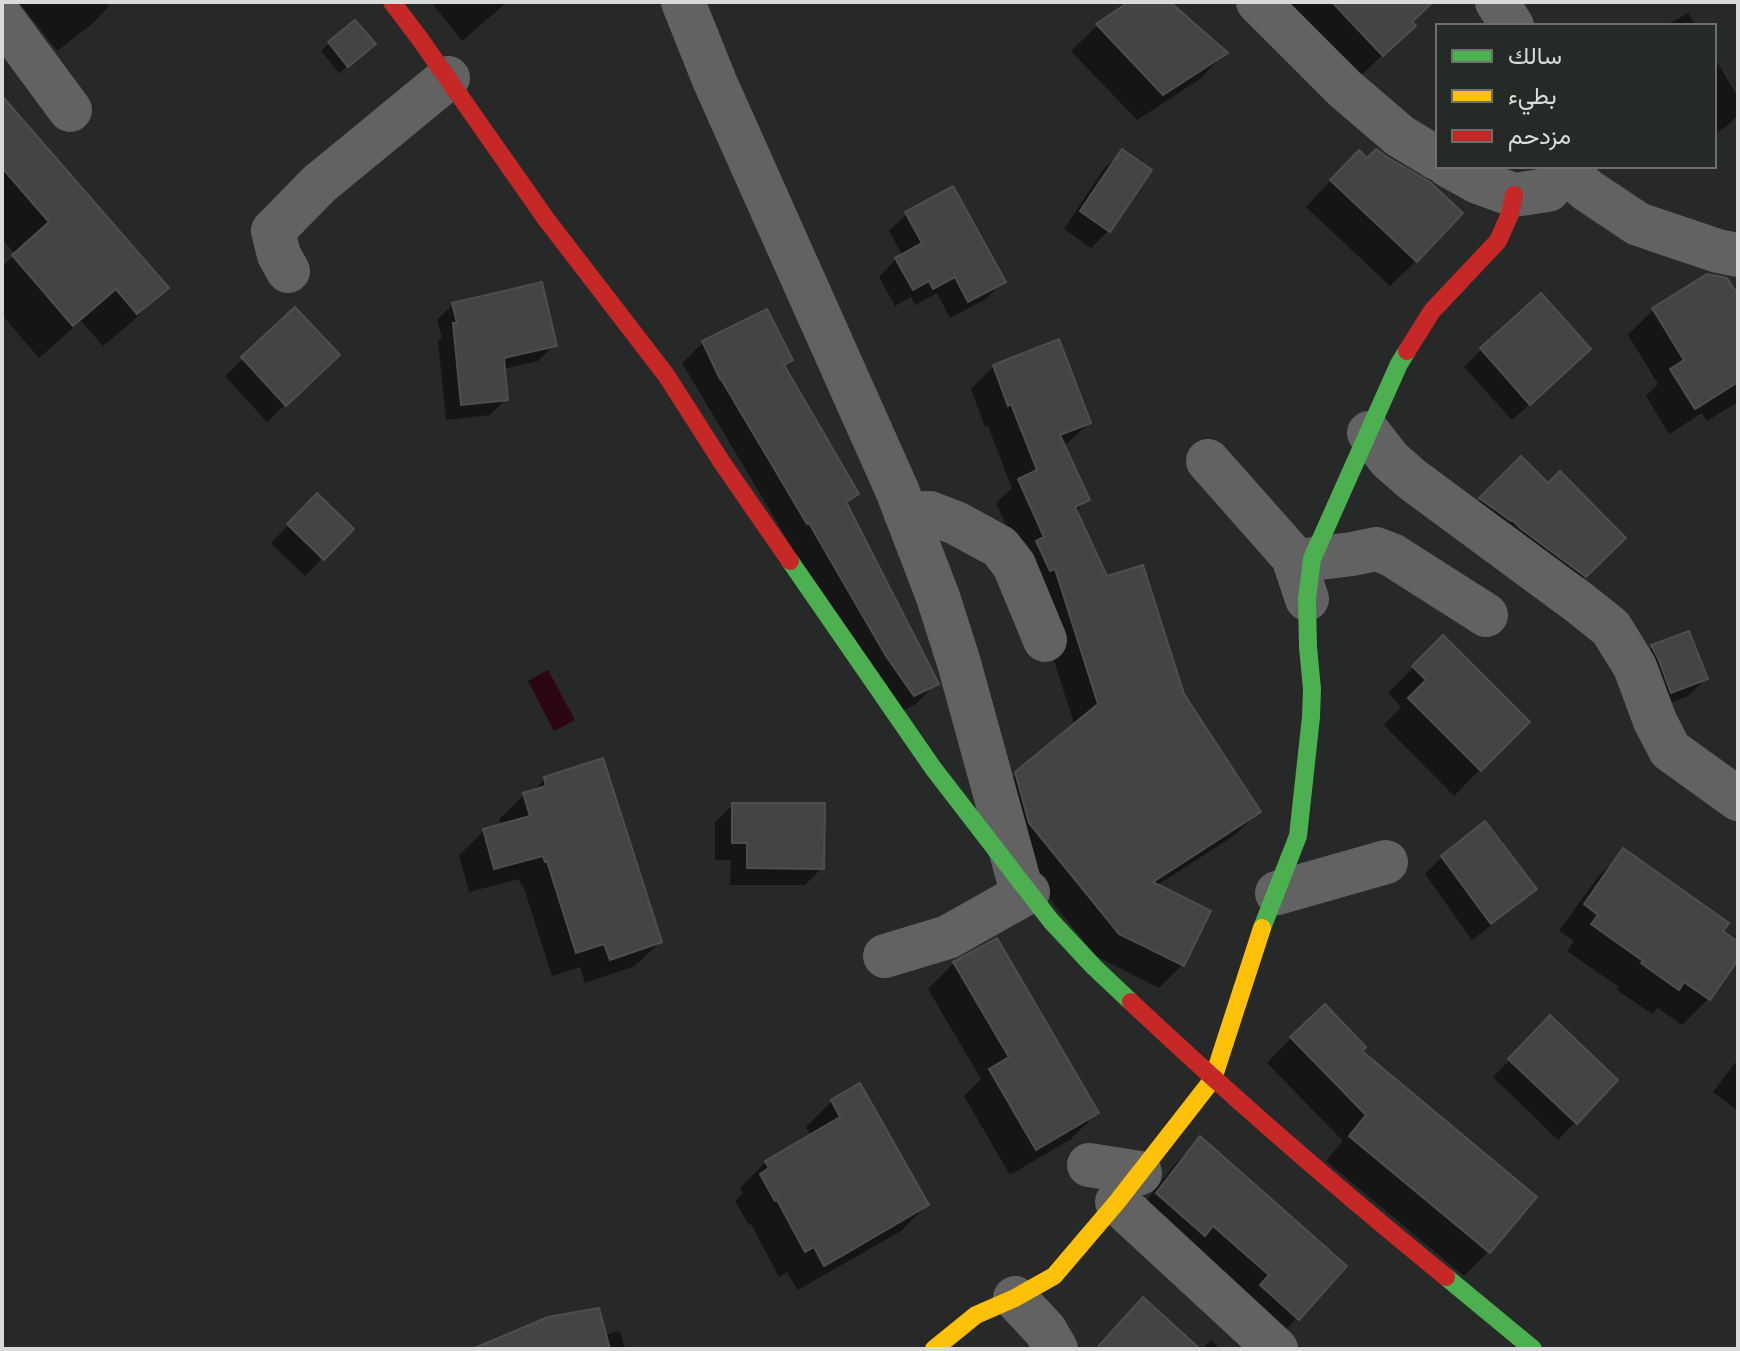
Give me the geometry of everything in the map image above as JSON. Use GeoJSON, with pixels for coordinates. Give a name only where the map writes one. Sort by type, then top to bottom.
{"type":"FeatureCollection","features":[{"type":"Feature","properties":{"kind":"main road"},"geometry":{"type":"LineString","coordinates":[[392,2],[546,219],[666,375],[721,461],[917,746],[1051,921],[1094,967],[1213,1079],[1346,1195],[1533,1349]]}},
{"type":"Feature","properties":{"kind":"main road"},"geometry":{"type":"LineString","coordinates":[[934,1349],[976,1315],[1054,1276],[1129,1188],[1213,1079],[1235,1007],[1298,836],[1311,717],[1308,647],[1310,579],[1335,505],[1399,364],[1432,311],[1498,241],[1510,214],[1514,195]]}},
{"type":"Feature","properties":{"kind":"street"},"geometry":{"type":"LineString","coordinates":[[683,2],[715,82],[897,490],[938,597],[959,663],[1023,887],[948,937],[885,956]]}},
{"type":"Feature","properties":{"kind":"street"},"geometry":{"type":"LineString","coordinates":[[1258,2],[1345,89],[1400,136],[1436,158]]}},
{"type":"Feature","properties":{"kind":"street"},"geometry":{"type":"LineString","coordinates":[[1497,2],[1511,24]]}},
{"type":"Feature","properties":{"kind":"street"},"geometry":{"type":"LineString","coordinates":[[2,18],[70,110]]}},
{"type":"Feature","properties":{"kind":"street"},"geometry":{"type":"LineString","coordinates":[[288,271],[279,255],[273,231],[319,184],[448,78]]}},
{"type":"Feature","properties":{"kind":"street"},"geometry":{"type":"LineString","coordinates":[[1453,168],[1478,182],[1514,195],[1548,190],[1565,168],[1587,190],[1638,224],[1738,255]]}},
{"type":"Feature","properties":{"kind":"street"},"geometry":{"type":"LineString","coordinates":[[1369,433],[1390,460],[1413,480],[1611,628],[1635,667],[1655,721],[1670,750],[1738,799]]}},
{"type":"Feature","properties":{"kind":"street"},"geometry":{"type":"LineString","coordinates":[[1208,461],[1310,579],[1352,554],[1376,549],[1392,555],[1486,615]]}},
{"type":"Feature","properties":{"kind":"street"},"geometry":{"type":"LineString","coordinates":[[906,514],[930,513],[1000,547],[1014,565],[1045,640]]}},
{"type":"Feature","properties":{"kind":"street"},"geometry":{"type":"LineString","coordinates":[[1277,893],[1386,862]]}},
{"type":"Feature","properties":{"kind":"street"},"geometry":{"type":"LineString","coordinates":[[1089,1165],[1129,1188],[1276,1349]]}},
{"type":"Feature","properties":{"kind":"street"},"geometry":{"type":"LineString","coordinates":[[1015,1298],[1045,1330],[1056,1349]]}},
{"type":"Feature","properties":{"kind":"shaded area"},"geometry":{"type":"Polygon","coordinates":[[[548,670],[575,720],[554,731],[528,681],[548,670]]]}},
{"type":"Feature","properties":{"kind":"building"},"geometry":{"type":"Polygon","coordinates":[[[1129,2],[1170,2],[1228,53],[1163,95],[1096,24],[1129,2]]]}},
{"type":"Feature","properties":{"kind":"building"},"geometry":{"type":"Polygon","coordinates":[[[1332,2],[1433,2],[1412,22],[1416,26],[1383,56],[1332,2]]]}},
{"type":"Feature","properties":{"kind":"building"},"geometry":{"type":"Polygon","coordinates":[[[355,20],[376,44],[348,67],[328,42],[355,20]]]}},
{"type":"Feature","properties":{"kind":"building"},"geometry":{"type":"Polygon","coordinates":[[[2,96],[169,288],[137,314],[116,289],[73,326],[12,255],[49,222],[2,168],[2,96]]]}},
{"type":"Feature","properties":{"kind":"building"},"geometry":{"type":"Polygon","coordinates":[[[1122,149],[1152,170],[1110,232],[1080,211],[1122,149]]]}},
{"type":"Feature","properties":{"kind":"building"},"geometry":{"type":"Polygon","coordinates":[[[1376,149],[1430,182],[1463,213],[1417,262],[1330,180],[1359,150],[1367,158],[1376,149]]]}},
{"type":"Feature","properties":{"kind":"building"},"geometry":{"type":"Polygon","coordinates":[[[953,186],[1006,282],[968,302],[955,277],[933,289],[929,281],[913,290],[895,258],[922,243],[905,212],[953,186]]]}},
{"type":"Feature","properties":{"kind":"building"},"geometry":{"type":"Polygon","coordinates":[[[1707,274],[1727,278],[1738,295],[1738,382],[1695,409],[1670,369],[1684,360],[1652,308],[1707,274]]]}},
{"type":"Feature","properties":{"kind":"building"},"geometry":{"type":"Polygon","coordinates":[[[542,282],[557,346],[504,358],[508,400],[461,405],[453,323],[457,323],[452,303],[542,282]]]}},
{"type":"Feature","properties":{"kind":"building"},"geometry":{"type":"Polygon","coordinates":[[[1541,293],[1591,349],[1530,405],[1480,348],[1541,293]]]}},
{"type":"Feature","properties":{"kind":"building"},"geometry":{"type":"Polygon","coordinates":[[[295,307],[340,355],[286,406],[241,357],[295,307]]]}},
{"type":"Feature","properties":{"kind":"building"},"geometry":{"type":"Polygon","coordinates":[[[767,309],[793,360],[784,365],[859,494],[846,502],[939,684],[914,696],[886,656],[720,379],[702,341],[767,309]]]}},
{"type":"Feature","properties":{"kind":"building"},"geometry":{"type":"Polygon","coordinates":[[[1059,339],[1091,423],[1060,435],[1090,500],[1075,507],[1107,576],[1143,565],[1184,694],[1261,812],[1153,882],[1211,911],[1184,966],[1119,934],[1029,823],[1015,772],[1098,704],[1055,569],[1050,571],[1036,541],[1044,537],[1018,479],[1037,470],[993,365],[1059,339]]]}},
{"type":"Feature","properties":{"kind":"building"},"geometry":{"type":"Polygon","coordinates":[[[1521,456],[1548,483],[1560,471],[1626,538],[1586,577],[1479,498],[1521,456]]]}},
{"type":"Feature","properties":{"kind":"building"},"geometry":{"type":"Polygon","coordinates":[[[317,493],[354,529],[324,560],[287,524],[317,493]]]}},
{"type":"Feature","properties":{"kind":"building"},"geometry":{"type":"Polygon","coordinates":[[[1689,631],[1708,679],[1671,693],[1651,645],[1689,631]]]}},
{"type":"Feature","properties":{"kind":"building"},"geometry":{"type":"Polygon","coordinates":[[[1443,635],[1530,722],[1481,771],[1408,698],[1426,680],[1412,666],[1443,635]]]}},
{"type":"Feature","properties":{"kind":"building"},"geometry":{"type":"Polygon","coordinates":[[[603,758],[662,942],[610,960],[604,944],[576,953],[543,856],[494,869],[483,829],[530,816],[523,793],[546,786],[544,777],[603,758]]]}},
{"type":"Feature","properties":{"kind":"building"},"geometry":{"type":"Polygon","coordinates":[[[732,803],[825,803],[824,869],[747,868],[747,843],[732,843],[732,803]]]}},
{"type":"Feature","properties":{"kind":"building"},"geometry":{"type":"Polygon","coordinates":[[[1485,821],[1537,889],[1491,924],[1441,856],[1485,821]]]}},
{"type":"Feature","properties":{"kind":"building"},"geometry":{"type":"Polygon","coordinates":[[[1623,848],[1729,923],[1723,931],[1738,942],[1738,960],[1710,1000],[1684,982],[1679,990],[1591,924],[1598,915],[1584,904],[1623,848]]]}},
{"type":"Feature","properties":{"kind":"building"},"geometry":{"type":"Polygon","coordinates":[[[997,938],[1099,1113],[1036,1150],[989,1069],[1009,1057],[953,962],[997,938]]]}},
{"type":"Feature","properties":{"kind":"building"},"geometry":{"type":"Polygon","coordinates":[[[1325,1004],[1366,1047],[1362,1051],[1537,1197],[1490,1253],[1349,1136],[1366,1115],[1290,1037],[1325,1004]]]}},
{"type":"Feature","properties":{"kind":"building"},"geometry":{"type":"Polygon","coordinates":[[[1550,1015],[1618,1080],[1577,1124],[1508,1059],[1550,1015]]]}},
{"type":"Feature","properties":{"kind":"building"},"geometry":{"type":"Polygon","coordinates":[[[860,1083],[929,1205],[824,1266],[814,1247],[805,1252],[760,1174],[769,1168],[765,1161],[840,1117],[831,1100],[860,1083]]]}},
{"type":"Feature","properties":{"kind":"building"},"geometry":{"type":"Polygon","coordinates":[[[1200,1136],[1347,1266],[1299,1320],[1260,1285],[1269,1275],[1213,1226],[1205,1236],[1156,1193],[1200,1136]]]}},
{"type":"Feature","properties":{"kind":"building"},"geometry":{"type":"Polygon","coordinates":[[[1143,1297],[1200,1349],[1096,1349],[1143,1297]]]}},
{"type":"Feature","properties":{"kind":"building"},"geometry":{"type":"Polygon","coordinates":[[[599,1308],[610,1349],[472,1349],[548,1317],[599,1308]]]}},
{"type":"Feature","properties":{"kind":"traffic: fast"},"geometry":{"type":"LineString","coordinates":[[1262,928],[1298,836],[1311,717],[1307,599],[1312,559],[1407,351]]}},
{"type":"Feature","properties":{"kind":"traffic: fast"},"geometry":{"type":"LineString","coordinates":[[790,561],[933,768],[1051,921],[1131,1002]]}},
{"type":"Feature","properties":{"kind":"traffic: fast"},"geometry":{"type":"LineString","coordinates":[[1446,1277],[1533,1349]]}},
{"type":"Feature","properties":{"kind":"traffic: slow"},"geometry":{"type":"LineString","coordinates":[[934,1349],[976,1315],[1054,1276],[1117,1202],[1213,1079],[1262,928]]}},
{"type":"Feature","properties":{"kind":"traffic: jam"},"geometry":{"type":"LineString","coordinates":[[392,2],[546,219],[666,375],[790,561]]}},
{"type":"Feature","properties":{"kind":"traffic: jam"},"geometry":{"type":"LineString","coordinates":[[1407,351],[1432,311],[1498,241],[1510,214],[1514,195]]}},
{"type":"Feature","properties":{"kind":"traffic: jam"},"geometry":{"type":"LineString","coordinates":[[1131,1002],[1286,1142],[1446,1277]]}}]}
